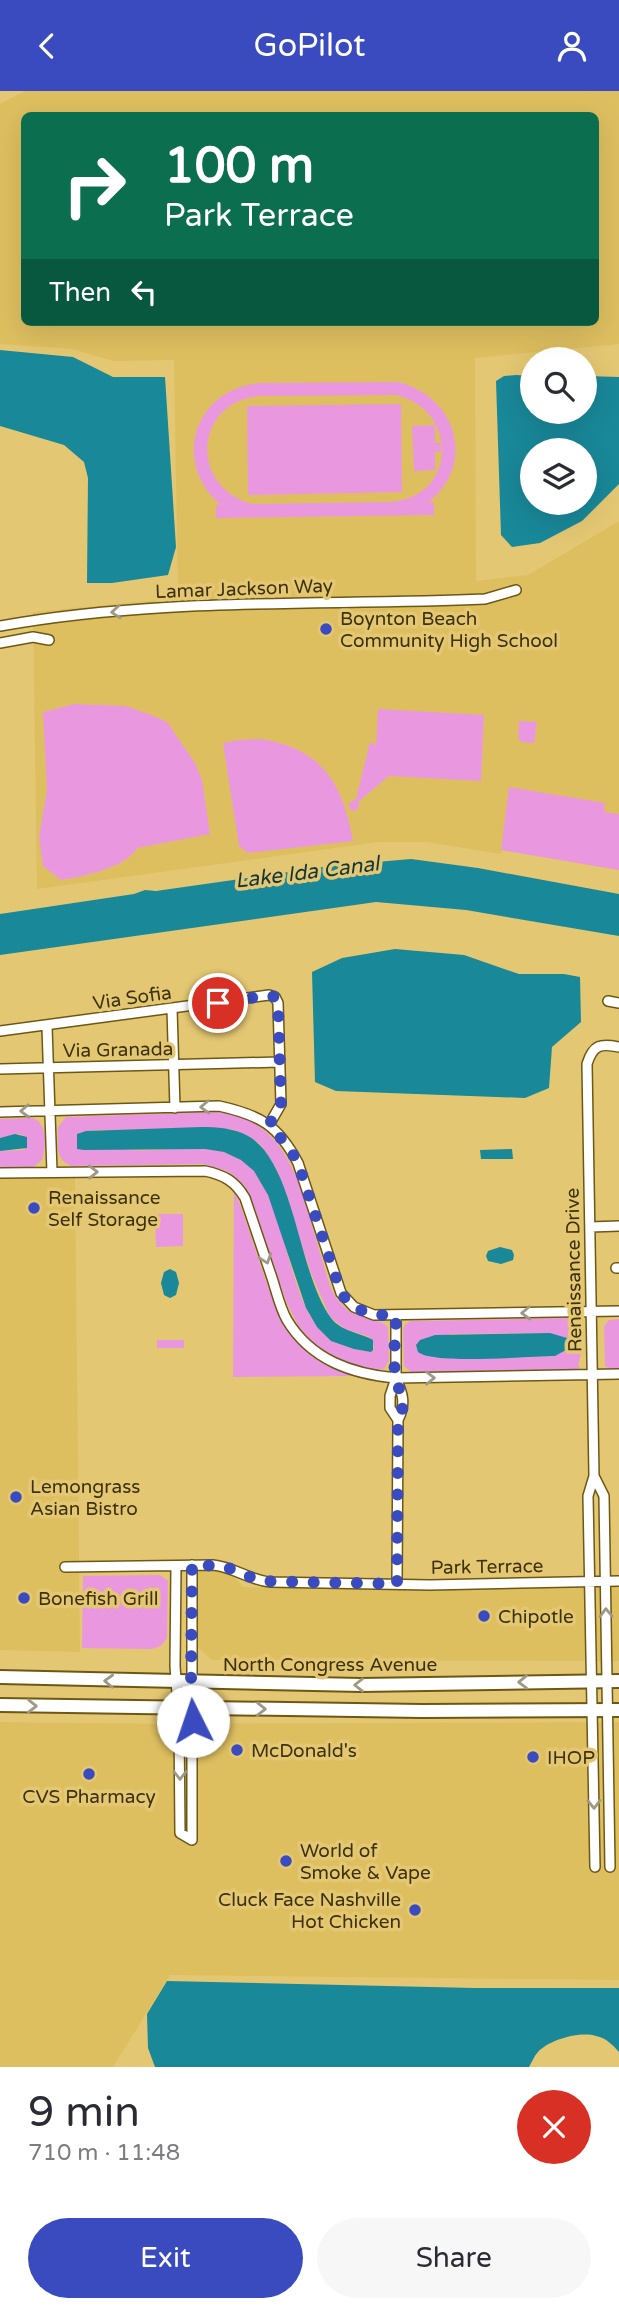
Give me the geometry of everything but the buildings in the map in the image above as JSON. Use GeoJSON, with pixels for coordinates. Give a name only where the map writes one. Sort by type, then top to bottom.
{"type":"FeatureCollection","features":[{"type":"Feature","properties":{"kind":"main road","name":"North Congress Avenue"},"geometry":{"type":"LineString","coordinates":[[0,1677],[361,1685],[613,1681]]}},
{"type":"Feature","properties":{"kind":"main road"},"geometry":{"type":"LineString","coordinates":[[0,1705],[614,1711]]}},
{"type":"Feature","properties":{"kind":"street","name":"Lamar Jackson Way"},"geometry":{"type":"LineString","coordinates":[[0,627],[33,620],[199,605],[491,598],[516,590]]}},
{"type":"Feature","properties":{"kind":"street"},"geometry":{"type":"LineString","coordinates":[[0,643],[33,638],[49,639]]}},
{"type":"Feature","properties":{"kind":"street","name":"Via Sofia"},"geometry":{"type":"LineString","coordinates":[[0,1031],[47,1027],[269,995],[275,997],[278,1003],[279,1062]]}},
{"type":"Feature","properties":{"kind":"street"},"geometry":{"type":"LineString","coordinates":[[608,1001],[619,1003]]}},
{"type":"Feature","properties":{"kind":"street"},"geometry":{"type":"LineString","coordinates":[[172,1009],[175,1108]]}},
{"type":"Feature","properties":{"kind":"street"},"geometry":{"type":"LineString","coordinates":[[47,1027],[52,1172]]}},
{"type":"Feature","properties":{"kind":"street","name":"Renaissance Drive"},"geometry":{"type":"LineString","coordinates":[[595,1867],[588,1496],[594,1476],[587,1063],[591,1051],[598,1046],[619,1047]]}},
{"type":"Feature","properties":{"kind":"street"},"geometry":{"type":"LineString","coordinates":[[269,1125],[281,1104],[279,1062]]}},
{"type":"Feature","properties":{"kind":"street","name":"Via Granada"},"geometry":{"type":"LineString","coordinates":[[0,1069],[279,1062]]}},
{"type":"Feature","properties":{"kind":"street"},"geometry":{"type":"LineString","coordinates":[[0,1112],[219,1106],[248,1113],[269,1125],[288,1146],[298,1163],[341,1293],[346,1301],[360,1311],[396,1316],[619,1311]]}},
{"type":"Feature","properties":{"kind":"street"},"geometry":{"type":"LineString","coordinates":[[0,1173],[205,1171],[228,1178],[245,1198],[282,1309],[301,1339],[317,1354],[343,1367],[376,1376],[396,1378],[619,1374]]}},
{"type":"Feature","properties":{"kind":"street"},"geometry":{"type":"LineString","coordinates":[[590,1227],[619,1226]]}},
{"type":"Feature","properties":{"kind":"street"},"geometry":{"type":"LineString","coordinates":[[396,1316],[396,1378],[390,1396],[390,1408],[398,1420],[397,1584]]}},
{"type":"Feature","properties":{"kind":"street","name":"Renaissance Drive"},"geometry":{"type":"LineString","coordinates":[[594,1476],[604,1496],[605,1581],[613,1681],[610,1867]]}},
{"type":"Feature","properties":{"kind":"street"},"geometry":{"type":"LineString","coordinates":[[176,1567],[180,1833],[192,1840],[192,1565]]}},
{"type":"Feature","properties":{"kind":"street","name":"Park Terrace"},"geometry":{"type":"LineString","coordinates":[[65,1567],[224,1566],[260,1581],[483,1585],[619,1581]]}},
{"type":"Feature","properties":{"kind":"street"},"geometry":{"type":"LineString","coordinates":[[594,1780],[610,1780]]}},
{"type":"Feature","properties":{"kind":"shaded area","name":"Boynton Beach Community High School"},"geometry":{"type":"Polygon","coordinates":[[[25,91],[619,91],[619,344],[520,347],[520,354],[475,358],[476,581],[528,575],[619,521],[619,870],[502,850],[501,854],[426,842],[379,842],[37,889],[33,612],[178,598],[174,360],[113,361],[72,349],[0,344],[0,104],[25,91]]]}},
{"type":"Feature","properties":{"kind":"shaded area"},"geometry":{"type":"Polygon","coordinates":[[[398,382],[418,390],[434,401],[446,416],[456,451],[453,469],[444,486],[429,502],[434,503],[434,515],[216,518],[216,505],[221,505],[205,488],[196,469],[194,449],[197,430],[206,412],[219,398],[238,388],[260,383],[398,382]],[[396,395],[260,396],[238,401],[222,413],[212,428],[207,446],[209,464],[217,481],[232,495],[253,504],[389,502],[411,497],[428,486],[438,471],[442,453],[440,435],[432,418],[417,404],[396,395]]]}},
{"type":"Feature","properties":{"kind":"shaded area"},"geometry":{"type":"Polygon","coordinates":[[[401,404],[402,492],[248,495],[247,406],[401,404]]]}},
{"type":"Feature","properties":{"kind":"shaded area"},"geometry":{"type":"Polygon","coordinates":[[[435,425],[435,443],[441,443],[441,452],[435,452],[435,470],[414,471],[412,426],[435,425]]]}},
{"type":"Feature","properties":{"kind":"shaded area"},"geometry":{"type":"Polygon","coordinates":[[[74,704],[125,706],[167,722],[195,763],[202,780],[210,834],[137,848],[132,855],[114,866],[70,879],[61,880],[43,866],[39,837],[47,790],[43,712],[74,704]]]}},
{"type":"Feature","properties":{"kind":"shaded area"},"geometry":{"type":"Polygon","coordinates":[[[378,709],[484,715],[481,781],[389,776],[359,801],[358,809],[353,811],[349,808],[349,803],[356,799],[370,742],[376,745],[378,709]]]}},
{"type":"Feature","properties":{"kind":"shaded area"},"geometry":{"type":"Polygon","coordinates":[[[519,721],[537,722],[534,743],[522,742],[518,738],[519,721]]]}},
{"type":"Feature","properties":{"kind":"shaded area"},"geometry":{"type":"Polygon","coordinates":[[[261,739],[300,751],[326,772],[343,802],[353,841],[248,853],[239,846],[223,743],[261,739]]]}},
{"type":"Feature","properties":{"kind":"shaded area"},"geometry":{"type":"Polygon","coordinates":[[[509,787],[605,803],[604,812],[619,814],[619,870],[501,850],[509,787]]]}},
{"type":"Feature","properties":{"kind":"shaded area"},"geometry":{"type":"Polygon","coordinates":[[[211,1112],[238,1116],[260,1127],[277,1143],[290,1163],[337,1299],[350,1312],[388,1327],[389,1360],[384,1369],[375,1370],[341,1361],[320,1350],[300,1329],[287,1304],[248,1191],[241,1182],[227,1171],[203,1164],[72,1166],[62,1160],[58,1150],[58,1127],[66,1117],[211,1112]],[[231,1129],[96,1130],[80,1133],[124,1149],[195,1148],[226,1153],[240,1160],[253,1170],[265,1188],[308,1313],[321,1331],[338,1342],[360,1350],[373,1350],[370,1337],[345,1329],[330,1317],[311,1273],[277,1170],[260,1144],[231,1129]]]}},
{"type":"Feature","properties":{"kind":"shaded area"},"geometry":{"type":"Polygon","coordinates":[[[33,1118],[43,1130],[45,1142],[42,1160],[34,1167],[0,1167],[0,1151],[23,1150],[27,1147],[27,1139],[20,1134],[0,1138],[0,1119],[33,1118]]]}},
{"type":"Feature","properties":{"kind":"shaded area"},"geometry":{"type":"Polygon","coordinates":[[[0,1178],[75,1178],[80,1652],[0,1650],[0,1178]]]}},
{"type":"Feature","properties":{"kind":"shaded area"},"geometry":{"type":"Polygon","coordinates":[[[234,1191],[272,1297],[293,1336],[317,1360],[353,1376],[233,1377],[234,1191]]]}},
{"type":"Feature","properties":{"kind":"shaded area"},"geometry":{"type":"Polygon","coordinates":[[[155,1214],[183,1214],[183,1246],[156,1247],[155,1214]]]}},
{"type":"Feature","properties":{"kind":"shaded area"},"geometry":{"type":"Polygon","coordinates":[[[575,1318],[578,1319],[576,1321],[581,1336],[580,1367],[411,1372],[404,1366],[403,1330],[410,1321],[575,1318]],[[550,1333],[450,1334],[445,1358],[555,1356],[566,1350],[550,1333]]]}},
{"type":"Feature","properties":{"kind":"shaded area"},"geometry":{"type":"Polygon","coordinates":[[[619,1319],[619,1369],[610,1369],[605,1366],[604,1326],[609,1320],[619,1319]]]}},
{"type":"Feature","properties":{"kind":"shaded area"},"geometry":{"type":"Polygon","coordinates":[[[157,1340],[184,1340],[184,1348],[157,1348],[157,1340]]]}},
{"type":"Feature","properties":{"kind":"shaded area"},"geometry":{"type":"Polygon","coordinates":[[[195,1570],[218,1570],[234,1577],[243,1587],[619,1587],[619,1661],[212,1660],[195,1645],[195,1570]]]}},
{"type":"Feature","properties":{"kind":"shaded area"},"geometry":{"type":"Polygon","coordinates":[[[160,1575],[168,1581],[167,1638],[161,1646],[152,1649],[82,1648],[83,1576],[160,1575]]]}},
{"type":"Feature","properties":{"kind":"shaded area"},"geometry":{"type":"Polygon","coordinates":[[[0,1722],[619,1722],[619,1980],[170,1975],[113,2067],[0,2067],[0,1722]]]}},
{"type":"Feature","properties":{"kind":"water"},"geometry":{"type":"Polygon","coordinates":[[[0,350],[73,357],[113,377],[165,377],[176,547],[168,575],[112,583],[87,583],[88,478],[84,462],[64,445],[0,426],[0,350]]]}},
{"type":"Feature","properties":{"kind":"water"},"geometry":{"type":"Polygon","coordinates":[[[520,375],[520,424],[597,424],[597,376],[619,377],[619,484],[597,506],[597,438],[520,438],[520,515],[588,515],[582,521],[540,543],[512,547],[501,535],[496,381],[504,376],[520,375]]]}},
{"type":"Feature","properties":{"kind":"water","name":"Lake Ida Canal"},"geometry":{"type":"Polygon","coordinates":[[[411,859],[478,868],[619,894],[619,936],[466,910],[376,902],[0,955],[0,914],[134,894],[145,890],[156,891],[330,866],[411,859]]]}},
{"type":"Feature","properties":{"kind":"water"},"geometry":{"type":"Polygon","coordinates":[[[395,949],[464,955],[519,974],[564,974],[580,977],[581,1022],[552,1047],[549,1088],[525,1098],[336,1091],[315,1082],[312,972],[342,958],[395,949]]]}},
{"type":"Feature","properties":{"kind":"water"},"geometry":{"type":"Polygon","coordinates":[[[201,1127],[237,1131],[264,1149],[286,1193],[320,1299],[335,1323],[373,1340],[371,1352],[331,1341],[317,1327],[306,1308],[268,1195],[254,1171],[241,1160],[224,1152],[205,1149],[77,1149],[77,1134],[86,1131],[201,1127]]]}},
{"type":"Feature","properties":{"kind":"water"},"geometry":{"type":"Polygon","coordinates":[[[15,1134],[27,1137],[27,1148],[0,1151],[0,1138],[15,1134]]]}},
{"type":"Feature","properties":{"kind":"water"},"geometry":{"type":"Polygon","coordinates":[[[512,1149],[513,1159],[481,1159],[480,1150],[512,1149]]]}},
{"type":"Feature","properties":{"kind":"water"},"geometry":{"type":"Polygon","coordinates":[[[500,1247],[512,1250],[513,1260],[501,1264],[488,1261],[488,1251],[500,1247]]]}},
{"type":"Feature","properties":{"kind":"water"},"geometry":{"type":"Polygon","coordinates":[[[170,1269],[176,1272],[179,1283],[176,1295],[170,1298],[164,1295],[161,1283],[164,1272],[170,1269]]]}},
{"type":"Feature","properties":{"kind":"water"},"geometry":{"type":"Polygon","coordinates":[[[550,1333],[567,1338],[566,1350],[555,1356],[442,1358],[418,1352],[416,1345],[420,1340],[435,1335],[550,1333]]]}},
{"type":"Feature","properties":{"kind":"water"},"geometry":{"type":"Polygon","coordinates":[[[167,1981],[475,1988],[619,1988],[619,2052],[603,2038],[582,2035],[557,2040],[543,2048],[535,2055],[529,2067],[155,2067],[148,2048],[147,2014],[167,1981]]]}},
{"type":"Feature","properties":{"kind":"place","name":"Boynton Beach Community High School"},"geometry":{"type":"Point","coordinates":[326,629]}},
{"type":"Feature","properties":{"kind":"place","name":"Renaissance Self Storage"},"geometry":{"type":"Point","coordinates":[34,1208]}},
{"type":"Feature","properties":{"kind":"place","name":"Lemongrass Asian Bistro"},"geometry":{"type":"Point","coordinates":[16,1497]}},
{"type":"Feature","properties":{"kind":"place","name":"Bonefish Grill"},"geometry":{"type":"Point","coordinates":[24,1598]}},
{"type":"Feature","properties":{"kind":"place","name":"Chipotle"},"geometry":{"type":"Point","coordinates":[484,1616]}},
{"type":"Feature","properties":{"kind":"place","name":"McDonald's"},"geometry":{"type":"Point","coordinates":[237,1750]}},
{"type":"Feature","properties":{"kind":"place","name":"IHOP"},"geometry":{"type":"Point","coordinates":[533,1757]}},
{"type":"Feature","properties":{"kind":"place","name":"CVS Pharmacy"},"geometry":{"type":"Point","coordinates":[89,1774]}},
{"type":"Feature","properties":{"kind":"place","name":"World of Smoke & Vape"},"geometry":{"type":"Point","coordinates":[286,1861]}},
{"type":"Feature","properties":{"kind":"place","name":"Cluck Face Nashville Hot Chicken"},"geometry":{"type":"Point","coordinates":[415,1910]}},
{"type":"Feature","properties":{"kind":"route"},"geometry":{"type":"LineString","coordinates":[[193,1721],[192,1565],[224,1566],[250,1578],[270,1582],[397,1584],[398,1420],[403,1408],[403,1394],[396,1378],[396,1316],[360,1311],[346,1301],[336,1285],[298,1163],[288,1146],[269,1125],[281,1104],[278,1003],[275,997],[269,995],[218,1003]]}}]}
